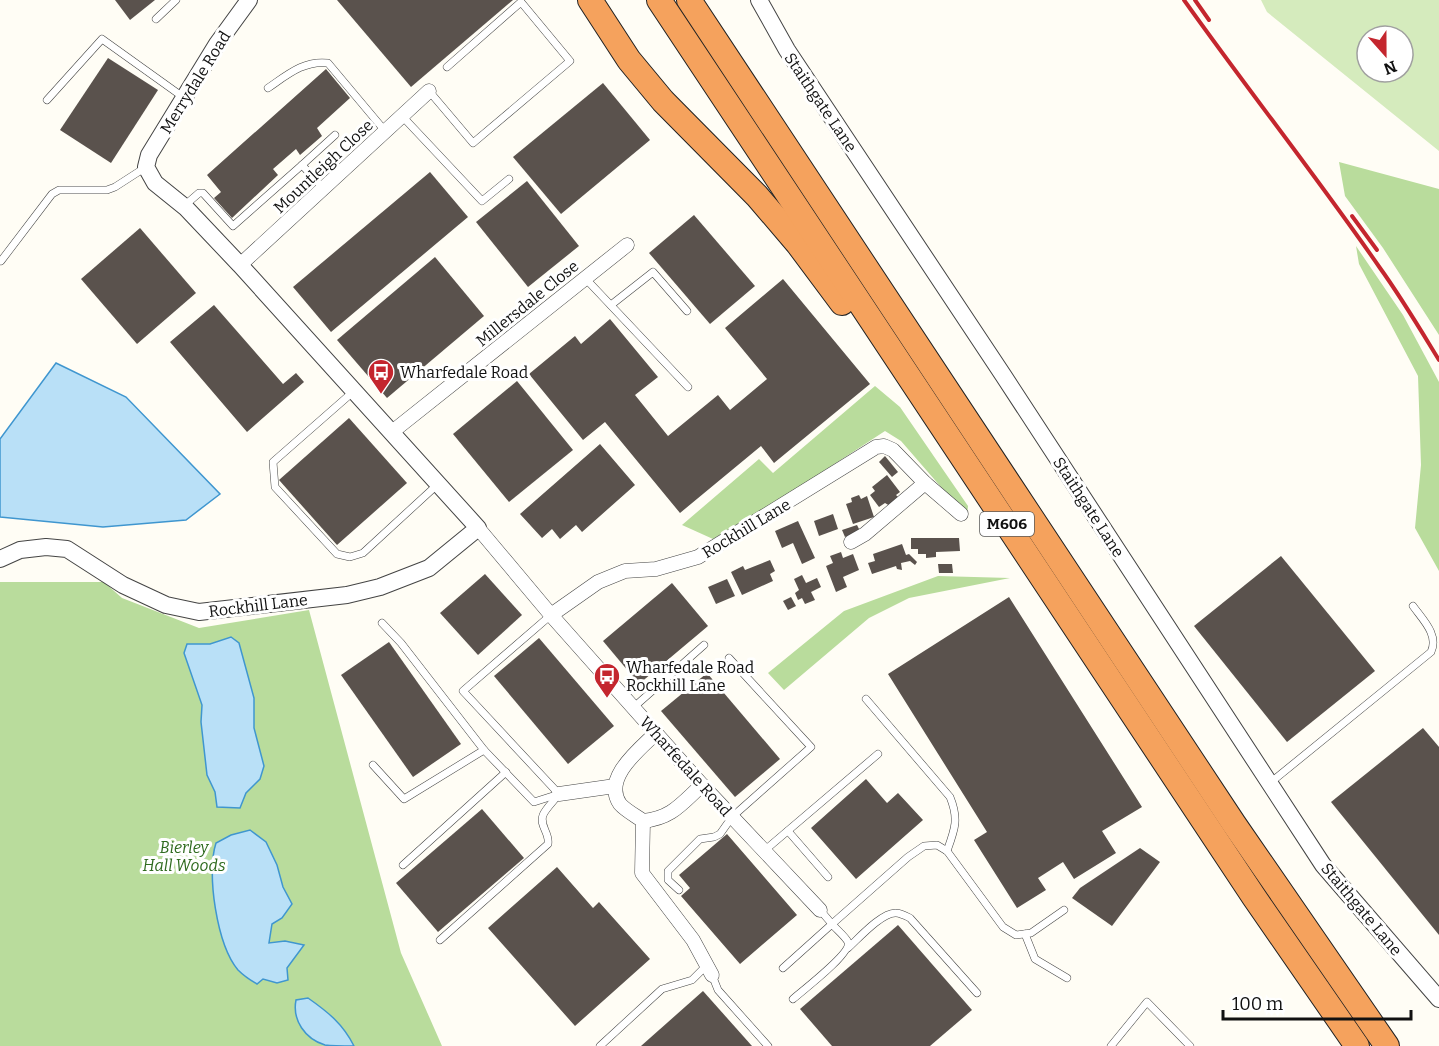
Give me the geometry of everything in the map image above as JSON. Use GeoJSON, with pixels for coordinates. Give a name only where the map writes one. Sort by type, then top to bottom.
{"type":"FeatureCollection","features":[{"type":"Feature","properties":{"kind":"highway","name":"M606"},"geometry":{"type":"LineString","coordinates":[[590,0],[629,60],[663,101],[757,196],[798,244],[869,338],[920,393]]}},
{"type":"Feature","properties":{"kind":"highway","name":"M606"},"geometry":{"type":"LineString","coordinates":[[659,0],[1254,897],[1358,1046]]}},
{"type":"Feature","properties":{"kind":"highway","name":"M606"},"geometry":{"type":"LineString","coordinates":[[689,0],[1234,824],[1387,1046]]}},
{"type":"Feature","properties":{"kind":"street","name":"Merrydale Road"},"geometry":{"type":"LineString","coordinates":[[146,167],[149,155],[183,97],[249,0]]}},
{"type":"Feature","properties":{"kind":"street","name":"Staithgate Lane"},"geometry":{"type":"LineString","coordinates":[[759,0],[787,50],[1009,384],[1323,865],[1439,999]]}},
{"type":"Feature","properties":{"kind":"street","name":"Mountleigh Close"},"geometry":{"type":"LineString","coordinates":[[240,265],[429,91]]}},
{"type":"Feature","properties":{"kind":"street","name":"Wharfedale Road"},"geometry":{"type":"LineString","coordinates":[[146,167],[155,183],[184,206],[240,265],[439,483],[551,615],[702,785],[820,910]]}},
{"type":"Feature","properties":{"kind":"street","name":"Millersdale Close"},"geometry":{"type":"LineString","coordinates":[[392,432],[627,245]]}},
{"type":"Feature","properties":{"kind":"street","name":"Rockhill Lane"},"geometry":{"type":"LineString","coordinates":[[551,615],[598,582],[625,572],[657,569],[698,557],[876,447],[884,446],[893,450],[925,483],[961,514]]}},
{"type":"Feature","properties":{"kind":"street"},"geometry":{"type":"LineString","coordinates":[[851,542],[865,534],[925,483]]}},
{"type":"Feature","properties":{"kind":"street","name":"Rockhill Lane"},"geometry":{"type":"LineString","coordinates":[[0,559],[20,550],[67,549],[123,585],[166,604],[199,612],[347,595],[380,587],[429,568],[478,528]]}},
{"type":"Feature","properties":{"kind":"street"},"geometry":{"type":"LineString","coordinates":[[656,733],[632,757],[619,775],[615,786],[620,804],[643,821],[660,819],[674,811],[702,785]]}},
{"type":"Feature","properties":{"kind":"street"},"geometry":{"type":"LineString","coordinates":[[559,794],[615,786]]}},
{"type":"Feature","properties":{"kind":"street"},"geometry":{"type":"LineString","coordinates":[[643,821],[642,873],[693,940],[709,970]]}},
{"type":"Feature","properties":{"kind":"lane"},"geometry":{"type":"LineString","coordinates":[[156,19],[176,0]]}},
{"type":"Feature","properties":{"kind":"lane"},"geometry":{"type":"LineString","coordinates":[[429,91],[473,143],[570,62],[521,2],[447,67]]}},
{"type":"Feature","properties":{"kind":"lane"},"geometry":{"type":"LineString","coordinates":[[47,100],[102,39],[183,97]]}},
{"type":"Feature","properties":{"kind":"lane"},"geometry":{"type":"LineString","coordinates":[[268,88],[295,69],[308,64],[328,63],[385,131]]}},
{"type":"Feature","properties":{"kind":"lane"},"geometry":{"type":"LineString","coordinates":[[402,116],[482,201],[509,179]]}},
{"type":"Feature","properties":{"kind":"lane"},"geometry":{"type":"LineString","coordinates":[[184,206],[199,193],[203,193],[233,226],[335,135]]}},
{"type":"Feature","properties":{"kind":"lane"},"geometry":{"type":"LineString","coordinates":[[302,165],[323,188]]}},
{"type":"Feature","properties":{"kind":"lane"},"geometry":{"type":"LineString","coordinates":[[1,261],[52,194],[59,190],[106,190],[115,187],[146,167]]}},
{"type":"Feature","properties":{"kind":"lane"},"geometry":{"type":"LineString","coordinates":[[611,305],[653,272],[687,311]]}},
{"type":"Feature","properties":{"kind":"lane"},"geometry":{"type":"LineString","coordinates":[[585,278],[688,387]]}},
{"type":"Feature","properties":{"kind":"lane"},"geometry":{"type":"LineString","coordinates":[[354,391],[273,462],[275,487],[337,554],[350,558],[363,553],[439,483]]}},
{"type":"Feature","properties":{"kind":"lane"},"geometry":{"type":"LineString","coordinates":[[1270,783],[1431,652],[1434,637],[1413,606]]}},
{"type":"Feature","properties":{"kind":"lane"},"geometry":{"type":"LineString","coordinates":[[551,615],[463,691],[559,794]]}},
{"type":"Feature","properties":{"kind":"lane"},"geometry":{"type":"LineString","coordinates":[[382,623],[401,643],[484,750],[534,802],[559,794]]}},
{"type":"Feature","properties":{"kind":"lane"},"geometry":{"type":"LineString","coordinates":[[634,707],[704,645]]}},
{"type":"Feature","properties":{"kind":"lane"},"geometry":{"type":"LineString","coordinates":[[679,890],[668,880],[668,871],[700,839],[720,834],[732,817],[811,747],[729,658]]}},
{"type":"Feature","properties":{"kind":"lane"},"geometry":{"type":"LineString","coordinates":[[866,699],[950,797],[955,809],[956,827],[947,851]]}},
{"type":"Feature","properties":{"kind":"lane"},"geometry":{"type":"LineString","coordinates":[[374,765],[404,799],[484,750]]}},
{"type":"Feature","properties":{"kind":"lane"},"geometry":{"type":"LineString","coordinates":[[764,851],[878,754]]}},
{"type":"Feature","properties":{"kind":"lane"},"geometry":{"type":"LineString","coordinates":[[403,865],[506,772]]}},
{"type":"Feature","properties":{"kind":"lane"},"geometry":{"type":"LineString","coordinates":[[440,940],[548,844],[549,839],[542,823],[544,814],[559,794]]}},
{"type":"Feature","properties":{"kind":"lane"},"geometry":{"type":"LineString","coordinates":[[788,831],[828,877]]}},
{"type":"Feature","properties":{"kind":"lane"},"geometry":{"type":"LineString","coordinates":[[783,968],[908,857],[924,846],[937,845],[947,851],[1003,927],[1016,935],[1031,933],[1064,910]]}},
{"type":"Feature","properties":{"kind":"lane"},"geometry":{"type":"LineString","coordinates":[[820,910],[848,941],[848,948]]}},
{"type":"Feature","properties":{"kind":"lane"},"geometry":{"type":"LineString","coordinates":[[793,999],[878,921],[889,914],[897,913],[910,918],[977,993]]}},
{"type":"Feature","properties":{"kind":"lane"},"geometry":{"type":"LineString","coordinates":[[1025,934],[1035,958],[1068,978]]}},
{"type":"Feature","properties":{"kind":"lane"},"geometry":{"type":"LineString","coordinates":[[600,1046],[662,989],[692,980],[709,970],[718,990],[768,1046]]}},
{"type":"Feature","properties":{"kind":"lane"},"geometry":{"type":"LineString","coordinates":[[1111,1046],[1147,1002],[1190,1046]]}},
{"type":"Feature","properties":{"kind":"green space"},"geometry":{"type":"Polygon","coordinates":[[[1261,0],[1439,0],[1439,151],[1356,84],[1415,84],[1415,24],[1355,24],[1355,83],[1267,12],[1261,0]]]}},
{"type":"Feature","properties":{"kind":"green space"},"geometry":{"type":"Polygon","coordinates":[[[1339,162],[1439,189],[1439,335],[1383,248],[1345,196],[1339,162]]]}},
{"type":"Feature","properties":{"kind":"green space"},"geometry":{"type":"Polygon","coordinates":[[[1356,246],[1403,315],[1439,382],[1439,571],[1415,528],[1421,465],[1418,376],[1359,264],[1356,246]]]}},
{"type":"Feature","properties":{"kind":"green space"},"geometry":{"type":"Polygon","coordinates":[[[875,386],[900,407],[968,506],[967,517],[901,441],[885,431],[784,497],[713,539],[682,525],[759,459],[773,473],[875,386]]]}},
{"type":"Feature","properties":{"kind":"green space"},"geometry":{"type":"Polygon","coordinates":[[[938,576],[1010,578],[909,598],[869,618],[784,690],[768,673],[844,611],[938,576]]]}},
{"type":"Feature","properties":{"kind":"green space","name":"Bierley Hall Woods"},"geometry":{"type":"Polygon","coordinates":[[[0,582],[104,582],[122,598],[199,628],[309,610],[401,953],[442,1046],[0,1046],[0,582]]]}},
{"type":"Feature","properties":{"kind":"water"},"geometry":{"type":"Polygon","coordinates":[[[56,363],[126,397],[220,494],[186,520],[103,527],[0,517],[0,439],[56,363]]]}},
{"type":"Feature","properties":{"kind":"water"},"geometry":{"type":"Polygon","coordinates":[[[231,637],[239,643],[254,698],[254,728],[264,766],[260,779],[246,793],[240,808],[217,807],[215,792],[207,775],[201,722],[202,705],[184,653],[187,644],[210,644],[231,637]]]}},
{"type":"Feature","properties":{"kind":"water"},"geometry":{"type":"Polygon","coordinates":[[[250,830],[266,842],[292,904],[282,918],[272,924],[269,943],[285,941],[304,945],[287,968],[288,980],[277,983],[263,979],[257,984],[238,970],[224,944],[215,908],[212,872],[216,843],[231,835],[250,830]]]}},
{"type":"Feature","properties":{"kind":"water"},"geometry":{"type":"Polygon","coordinates":[[[308,998],[334,1019],[354,1046],[325,1045],[311,1038],[301,1028],[296,1015],[296,1000],[308,998]]]}},
{"type":"Feature","properties":{"kind":"building"},"geometry":{"type":"Polygon","coordinates":[[[115,0],[155,0],[130,20],[115,0]]]}},
{"type":"Feature","properties":{"kind":"building"},"geometry":{"type":"Polygon","coordinates":[[[337,0],[513,0],[411,87],[337,0]]]}},
{"type":"Feature","properties":{"kind":"building"},"geometry":{"type":"Polygon","coordinates":[[[108,58],[158,90],[111,163],[60,130],[108,58]]]}},
{"type":"Feature","properties":{"kind":"building"},"geometry":{"type":"Polygon","coordinates":[[[326,69],[350,98],[317,128],[322,136],[300,155],[296,149],[273,169],[278,175],[232,218],[214,198],[221,192],[207,175],[326,69]]]}},
{"type":"Feature","properties":{"kind":"building"},"geometry":{"type":"Polygon","coordinates":[[[603,83],[650,140],[561,214],[513,157],[603,83]]]}},
{"type":"Feature","properties":{"kind":"building"},"geometry":{"type":"Polygon","coordinates":[[[430,172],[468,217],[331,332],[293,287],[430,172]]]}},
{"type":"Feature","properties":{"kind":"building"},"geometry":{"type":"Polygon","coordinates":[[[527,181],[579,246],[528,287],[476,222],[527,181]]]}},
{"type":"Feature","properties":{"kind":"building"},"geometry":{"type":"Polygon","coordinates":[[[694,215],[755,286],[710,324],[649,253],[694,215]]]}},
{"type":"Feature","properties":{"kind":"building"},"geometry":{"type":"Polygon","coordinates":[[[140,228],[196,293],[137,344],[81,279],[140,228]]]}},
{"type":"Feature","properties":{"kind":"building"},"geometry":{"type":"Polygon","coordinates":[[[435,257],[484,316],[387,398],[337,340],[435,257]]]}},
{"type":"Feature","properties":{"kind":"building"},"geometry":{"type":"Polygon","coordinates":[[[783,279],[870,384],[774,463],[761,446],[680,513],[605,422],[583,440],[529,374],[575,336],[581,344],[610,319],[658,377],[635,395],[668,436],[718,395],[730,410],[767,379],[725,328],[783,279]]]}},
{"type":"Feature","properties":{"kind":"building"},"geometry":{"type":"Polygon","coordinates":[[[214,305],[283,384],[296,373],[304,382],[247,432],[170,342],[214,305]]]}},
{"type":"Feature","properties":{"kind":"building"},"geometry":{"type":"Polygon","coordinates":[[[517,381],[573,450],[509,502],[453,434],[517,381]]]}},
{"type":"Feature","properties":{"kind":"building"},"geometry":{"type":"Polygon","coordinates":[[[349,418],[407,483],[337,545],[279,480],[349,418]]]}},
{"type":"Feature","properties":{"kind":"building"},"geometry":{"type":"Polygon","coordinates":[[[600,444],[635,485],[582,532],[576,525],[560,539],[552,529],[542,538],[520,514],[600,444]]]}},
{"type":"Feature","properties":{"kind":"building"},"geometry":{"type":"Polygon","coordinates":[[[885,456],[898,472],[892,477],[879,462],[885,456]]]}},
{"type":"Feature","properties":{"kind":"building"},"geometry":{"type":"Polygon","coordinates":[[[887,475],[900,492],[890,506],[885,503],[879,507],[870,495],[875,491],[872,487],[887,475]]]}},
{"type":"Feature","properties":{"kind":"building"},"geometry":{"type":"Polygon","coordinates":[[[859,495],[861,499],[867,496],[874,517],[853,524],[846,504],[852,502],[851,498],[859,495]]]}},
{"type":"Feature","properties":{"kind":"building"},"geometry":{"type":"Polygon","coordinates":[[[833,514],[838,529],[819,536],[814,521],[833,514]]]}},
{"type":"Feature","properties":{"kind":"building"},"geometry":{"type":"Polygon","coordinates":[[[798,521],[815,558],[802,564],[793,543],[782,548],[775,531],[798,521]]]}},
{"type":"Feature","properties":{"kind":"building"},"geometry":{"type":"Polygon","coordinates":[[[857,525],[860,531],[845,537],[842,530],[857,525]]]}},
{"type":"Feature","properties":{"kind":"building"},"geometry":{"type":"Polygon","coordinates":[[[911,538],[959,538],[960,551],[936,552],[936,557],[926,558],[926,554],[918,554],[918,549],[911,549],[911,538]]]}},
{"type":"Feature","properties":{"kind":"building"},"geometry":{"type":"Polygon","coordinates":[[[902,544],[906,555],[909,554],[917,562],[915,565],[910,561],[901,563],[902,570],[897,569],[896,566],[872,574],[868,563],[875,561],[873,554],[902,544]]]}},
{"type":"Feature","properties":{"kind":"building"},"geometry":{"type":"Polygon","coordinates":[[[841,552],[843,558],[853,554],[859,570],[843,577],[847,587],[836,592],[826,566],[833,563],[830,556],[841,552]]]}},
{"type":"Feature","properties":{"kind":"building"},"geometry":{"type":"Polygon","coordinates":[[[1281,556],[1375,671],[1287,742],[1194,626],[1281,556]]]}},
{"type":"Feature","properties":{"kind":"building"},"geometry":{"type":"Polygon","coordinates":[[[770,560],[775,571],[770,574],[773,581],[742,595],[731,572],[743,566],[745,570],[770,560]]]}},
{"type":"Feature","properties":{"kind":"building"},"geometry":{"type":"Polygon","coordinates":[[[938,564],[952,564],[953,573],[939,573],[938,564]]]}},
{"type":"Feature","properties":{"kind":"building"},"geometry":{"type":"Polygon","coordinates":[[[485,574],[522,615],[478,655],[440,613],[485,574]]]}},
{"type":"Feature","properties":{"kind":"building"},"geometry":{"type":"Polygon","coordinates":[[[802,575],[806,583],[817,578],[821,587],[811,592],[815,600],[805,604],[802,598],[798,600],[795,593],[799,590],[794,579],[802,575]]]}},
{"type":"Feature","properties":{"kind":"building"},"geometry":{"type":"Polygon","coordinates":[[[727,579],[735,596],[716,604],[708,587],[727,579]]]}},
{"type":"Feature","properties":{"kind":"building"},"geometry":{"type":"Polygon","coordinates":[[[672,583],[708,626],[639,684],[603,641],[672,583]]]}},
{"type":"Feature","properties":{"kind":"building"},"geometry":{"type":"Polygon","coordinates":[[[791,597],[796,606],[788,610],[783,601],[791,597]]]}},
{"type":"Feature","properties":{"kind":"building"},"geometry":{"type":"Polygon","coordinates":[[[1009,597],[1142,807],[1102,831],[1116,853],[1074,879],[1063,862],[1038,878],[1046,890],[1017,908],[974,840],[987,832],[888,674],[1009,597]]]}},
{"type":"Feature","properties":{"kind":"building"},"geometry":{"type":"Polygon","coordinates":[[[539,638],[614,726],[568,764],[494,676],[539,638]]]}},
{"type":"Feature","properties":{"kind":"building"},"geometry":{"type":"Polygon","coordinates":[[[389,642],[461,744],[413,777],[341,675],[389,642]]]}},
{"type":"Feature","properties":{"kind":"building"},"geometry":{"type":"Polygon","coordinates":[[[707,673],[780,759],[735,797],[661,711],[707,673]]]}},
{"type":"Feature","properties":{"kind":"building"},"geometry":{"type":"Polygon","coordinates":[[[1423,728],[1439,747],[1439,935],[1331,802],[1423,728]]]}},
{"type":"Feature","properties":{"kind":"building"},"geometry":{"type":"Polygon","coordinates":[[[866,779],[887,803],[898,793],[923,820],[856,879],[811,828],[866,779]]]}},
{"type":"Feature","properties":{"kind":"building"},"geometry":{"type":"Polygon","coordinates":[[[482,809],[524,858],[438,932],[396,883],[482,809]]]}},
{"type":"Feature","properties":{"kind":"building"},"geometry":{"type":"Polygon","coordinates":[[[727,834],[797,915],[740,964],[681,896],[690,888],[679,875],[727,834]]]}},
{"type":"Feature","properties":{"kind":"building"},"geometry":{"type":"Polygon","coordinates":[[[1140,848],[1160,862],[1112,926],[1072,898],[1080,888],[1140,848]]]}},
{"type":"Feature","properties":{"kind":"building"},"geometry":{"type":"Polygon","coordinates":[[[557,867],[593,908],[599,902],[650,959],[575,1026],[488,928],[557,867]]]}},
{"type":"Feature","properties":{"kind":"building"},"geometry":{"type":"Polygon","coordinates":[[[898,925],[972,1010],[930,1046],[832,1046],[800,1009],[898,925]]]}},
{"type":"Feature","properties":{"kind":"building"},"geometry":{"type":"Polygon","coordinates":[[[703,991],[752,1046],[641,1046],[703,991]]]}},
{"type":"Feature","properties":{"kind":"railway"},"geometry":{"type":"LineString","coordinates":[[1184,0],[1356,234],[1439,360]]}},
{"type":"Feature","properties":{"kind":"railway"},"geometry":{"type":"LineString","coordinates":[[1195,0],[1209,20]]}},
{"type":"Feature","properties":{"kind":"railway"},"geometry":{"type":"LineString","coordinates":[[1352,216],[1377,250]]}},
{"type":"Feature","properties":{"kind":"place","name":"Wharfedale Road"},"geometry":{"type":"Point","coordinates":[381,395]}},
{"type":"Feature","properties":{"kind":"place","name":"Wharfedale Road Rockhill Lane"},"geometry":{"type":"Point","coordinates":[607,699]}}]}
